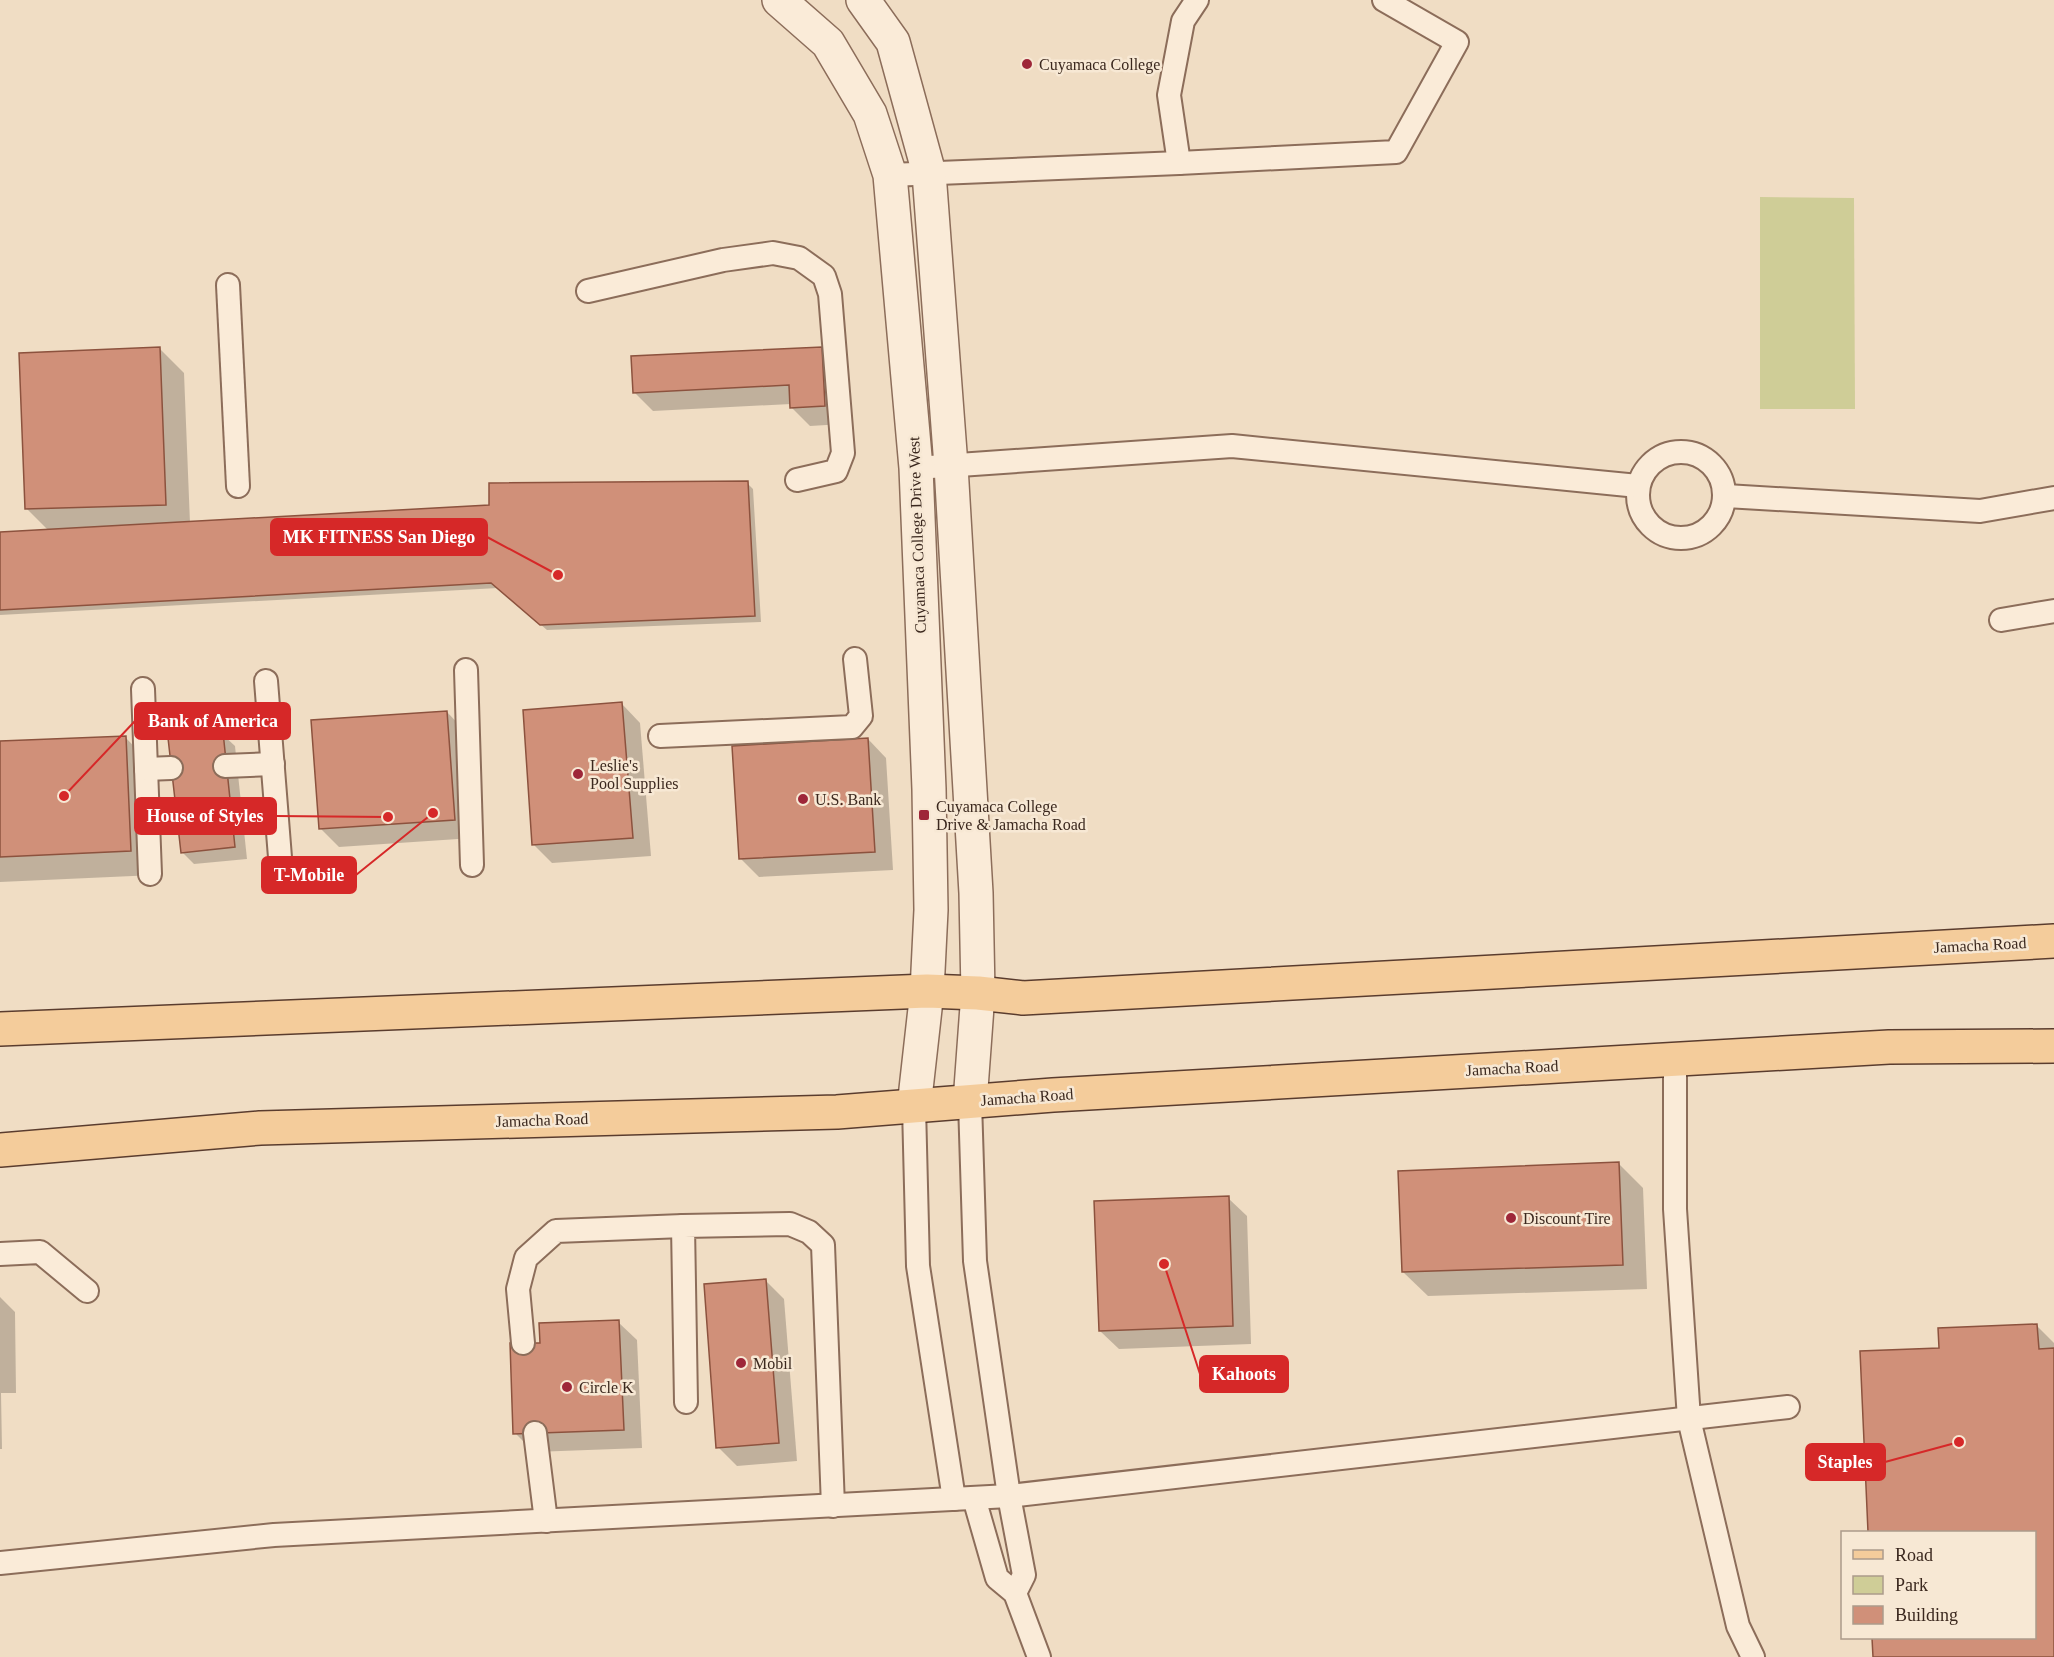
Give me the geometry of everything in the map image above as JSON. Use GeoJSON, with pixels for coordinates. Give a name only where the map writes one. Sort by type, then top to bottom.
{"type":"FeatureCollection","features":[{"type":"Feature","properties":{"kind":"main road","name":"Jamacha Road"},"geometry":{"type":"LineString","coordinates":[[0,1029],[927,991],[1023,998],[2054,940]]}},
{"type":"Feature","properties":{"kind":"main road","name":"Jamacha Road"},"geometry":{"type":"LineString","coordinates":[[0,1150],[260,1128],[837,1112],[1065,1094],[1889,1047],[2054,1046]]}},
{"type":"Feature","properties":{"kind":"street","name":"Cuyamaca College Drive West"},"geometry":{"type":"LineString","coordinates":[[779,0],[828,43],[870,114],[890,175],[915,468],[929,801],[931,910],[927,991],[914,1107]]}},
{"type":"Feature","properties":{"kind":"street"},"geometry":{"type":"LineString","coordinates":[[863,0],[893,42],[929,174],[951,466],[976,893],[978,993],[969,1102]]}},
{"type":"Feature","properties":{"kind":"lane"},"geometry":{"type":"LineString","coordinates":[[1179,163],[1169,94],[1183,21],[1197,0]]}},
{"type":"Feature","properties":{"kind":"lane"},"geometry":{"type":"LineString","coordinates":[[890,175],[1395,152],[1457,42],[1384,0]]}},
{"type":"Feature","properties":{"kind":"lane"},"geometry":{"type":"LineString","coordinates":[[588,291],[723,260],[772,253],[800,258],[824,276],[830,294],[843,453],[836,471],[797,480]]}},
{"type":"Feature","properties":{"kind":"lane"},"geometry":{"type":"LineString","coordinates":[[228,285],[238,486]]}},
{"type":"Feature","properties":{"kind":"lane"},"geometry":{"type":"LineString","coordinates":[[915,468],[1232,446],[1638,486]]}},
{"type":"Feature","properties":{"kind":"lane"},"geometry":{"type":"LineString","coordinates":[[1673,451],[1682,452],[1699,454],[1719,471],[1726,496],[1713,525],[1697,536],[1677,538],[1658,532],[1644,518],[1638,503],[1638,486],[1650,463],[1673,451]]}},
{"type":"Feature","properties":{"kind":"lane"},"geometry":{"type":"LineString","coordinates":[[1726,496],[1980,510],[2054,498]]}},
{"type":"Feature","properties":{"kind":"lane"},"geometry":{"type":"LineString","coordinates":[[2001,620],[2054,610]]}},
{"type":"Feature","properties":{"kind":"lane"},"geometry":{"type":"LineString","coordinates":[[660,736],[852,727],[861,716],[855,659]]}},
{"type":"Feature","properties":{"kind":"lane"},"geometry":{"type":"LineString","coordinates":[[466,670],[472,865]]}},
{"type":"Feature","properties":{"kind":"lane"},"geometry":{"type":"LineString","coordinates":[[266,681],[281,870]]}},
{"type":"Feature","properties":{"kind":"lane"},"geometry":{"type":"LineString","coordinates":[[143,688],[150,874]]}},
{"type":"Feature","properties":{"kind":"lane"},"geometry":{"type":"LineString","coordinates":[[225,766],[273,764]]}},
{"type":"Feature","properties":{"kind":"lane"},"geometry":{"type":"LineString","coordinates":[[146,769],[171,768]]}},
{"type":"Feature","properties":{"kind":"lane"},"geometry":{"type":"LineString","coordinates":[[1675,1059],[1675,1209],[1689,1419],[1738,1626],[1753,1657]]}},
{"type":"Feature","properties":{"kind":"lane"},"geometry":{"type":"LineString","coordinates":[[969,1102],[975,1261],[1009,1496],[1024,1575],[1015,1593]]}},
{"type":"Feature","properties":{"kind":"lane"},"geometry":{"type":"LineString","coordinates":[[914,1107],[918,1266],[964,1499],[997,1578],[1015,1593],[1039,1657]]}},
{"type":"Feature","properties":{"kind":"lane"},"geometry":{"type":"LineString","coordinates":[[524,1343],[518,1289],[526,1258],[556,1231],[790,1224],[809,1232],[823,1245],[833,1506]]}},
{"type":"Feature","properties":{"kind":"lane"},"geometry":{"type":"LineString","coordinates":[[683,1226],[686,1402]]}},
{"type":"Feature","properties":{"kind":"lane"},"geometry":{"type":"LineString","coordinates":[[0,1254],[40,1252],[87,1291]]}},
{"type":"Feature","properties":{"kind":"lane"},"geometry":{"type":"LineString","coordinates":[[0,1563],[274,1535],[1009,1496],[1788,1407]]}},
{"type":"Feature","properties":{"kind":"lane"},"geometry":{"type":"LineString","coordinates":[[536,1433],[546,1521]]}},
{"type":"Feature","properties":{"kind":"green space"},"geometry":{"type":"Polygon","coordinates":[[[1760,197],[1854,198],[1855,409],[1760,409],[1760,197]]]}},
{"type":"Feature","properties":{"kind":"building"},"geometry":{"type":"Polygon","coordinates":[[[160,347],[166,505],[25,509],[19,353],[160,347]]]}},
{"type":"Feature","properties":{"kind":"building"},"geometry":{"type":"Polygon","coordinates":[[[822,347],[825,406],[790,408],[789,385],[633,393],[631,356],[822,347]]]}},
{"type":"Feature","properties":{"kind":"building"},"geometry":{"type":"Polygon","coordinates":[[[748,481],[755,616],[540,625],[491,583],[0,610],[0,532],[489,505],[489,483],[748,481]]]}},
{"type":"Feature","properties":{"kind":"building","name":"Leslie's Pool Supplies"},"geometry":{"type":"Polygon","coordinates":[[[622,702],[633,838],[532,845],[523,710],[622,702]]]}},
{"type":"Feature","properties":{"kind":"building"},"geometry":{"type":"Polygon","coordinates":[[[447,711],[455,820],[319,829],[311,720],[447,711]]]}},
{"type":"Feature","properties":{"kind":"building"},"geometry":{"type":"Polygon","coordinates":[[[223,732],[235,847],[181,853],[168,738],[223,732]]]}},
{"type":"Feature","properties":{"kind":"building"},"geometry":{"type":"Polygon","coordinates":[[[126,736],[131,851],[0,857],[0,741],[126,736]]]}},
{"type":"Feature","properties":{"kind":"building","name":"U.S. Bank"},"geometry":{"type":"Polygon","coordinates":[[[868,738],[875,852],[739,859],[732,746],[868,738]]]}},
{"type":"Feature","properties":{"kind":"building","name":"Discount Tire"},"geometry":{"type":"Polygon","coordinates":[[[1619,1162],[1623,1265],[1402,1272],[1398,1171],[1619,1162]]]}},
{"type":"Feature","properties":{"kind":"building"},"geometry":{"type":"Polygon","coordinates":[[[1229,1196],[1233,1326],[1099,1331],[1094,1201],[1229,1196]]]}},
{"type":"Feature","properties":{"kind":"building","name":"Mobil"},"geometry":{"type":"Polygon","coordinates":[[[766,1279],[779,1443],[716,1448],[704,1284],[766,1279]]]}},
{"type":"Feature","properties":{"kind":"building","name":"Circle K"},"geometry":{"type":"Polygon","coordinates":[[[619,1320],[624,1430],[513,1434],[510,1343],[540,1343],[539,1323],[619,1320]]]}},
{"type":"Feature","properties":{"kind":"building"},"geometry":{"type":"Polygon","coordinates":[[[2037,1324],[2039,1349],[2054,1348],[2054,1657],[1873,1657],[1872,1639],[2036,1639],[2036,1531],[1868,1531],[1860,1351],[1939,1348],[1938,1328],[2037,1324]]]}},
{"type":"Feature","properties":{"kind":"place","name":"Cuyamaca College"},"geometry":{"type":"Point","coordinates":[1027,64]}},
{"type":"Feature","properties":{"kind":"place","name":"MK FITNESS San Diego"},"geometry":{"type":"Point","coordinates":[558,575]}},
{"type":"Feature","properties":{"kind":"place","name":"Leslie's Pool Supplies"},"geometry":{"type":"Point","coordinates":[578,774]}},
{"type":"Feature","properties":{"kind":"place","name":"Bank of America"},"geometry":{"type":"Point","coordinates":[64,796]}},
{"type":"Feature","properties":{"kind":"place","name":"U.S. Bank"},"geometry":{"type":"Point","coordinates":[803,799]}},
{"type":"Feature","properties":{"kind":"place","name":"T-Mobile"},"geometry":{"type":"Point","coordinates":[433,813]}},
{"type":"Feature","properties":{"kind":"place","name":"Cuyamaca College Drive & Jamacha Road"},"geometry":{"type":"Point","coordinates":[924,815]}},
{"type":"Feature","properties":{"kind":"place","name":"House of Styles"},"geometry":{"type":"Point","coordinates":[388,817]}},
{"type":"Feature","properties":{"kind":"place","name":"Discount Tire"},"geometry":{"type":"Point","coordinates":[1511,1218]}},
{"type":"Feature","properties":{"kind":"place","name":"Kahoots"},"geometry":{"type":"Point","coordinates":[1164,1264]}},
{"type":"Feature","properties":{"kind":"place","name":"Mobil"},"geometry":{"type":"Point","coordinates":[741,1363]}},
{"type":"Feature","properties":{"kind":"place","name":"Circle K"},"geometry":{"type":"Point","coordinates":[567,1387]}},
{"type":"Feature","properties":{"kind":"place","name":"Staples"},"geometry":{"type":"Point","coordinates":[1959,1442]}}]}
